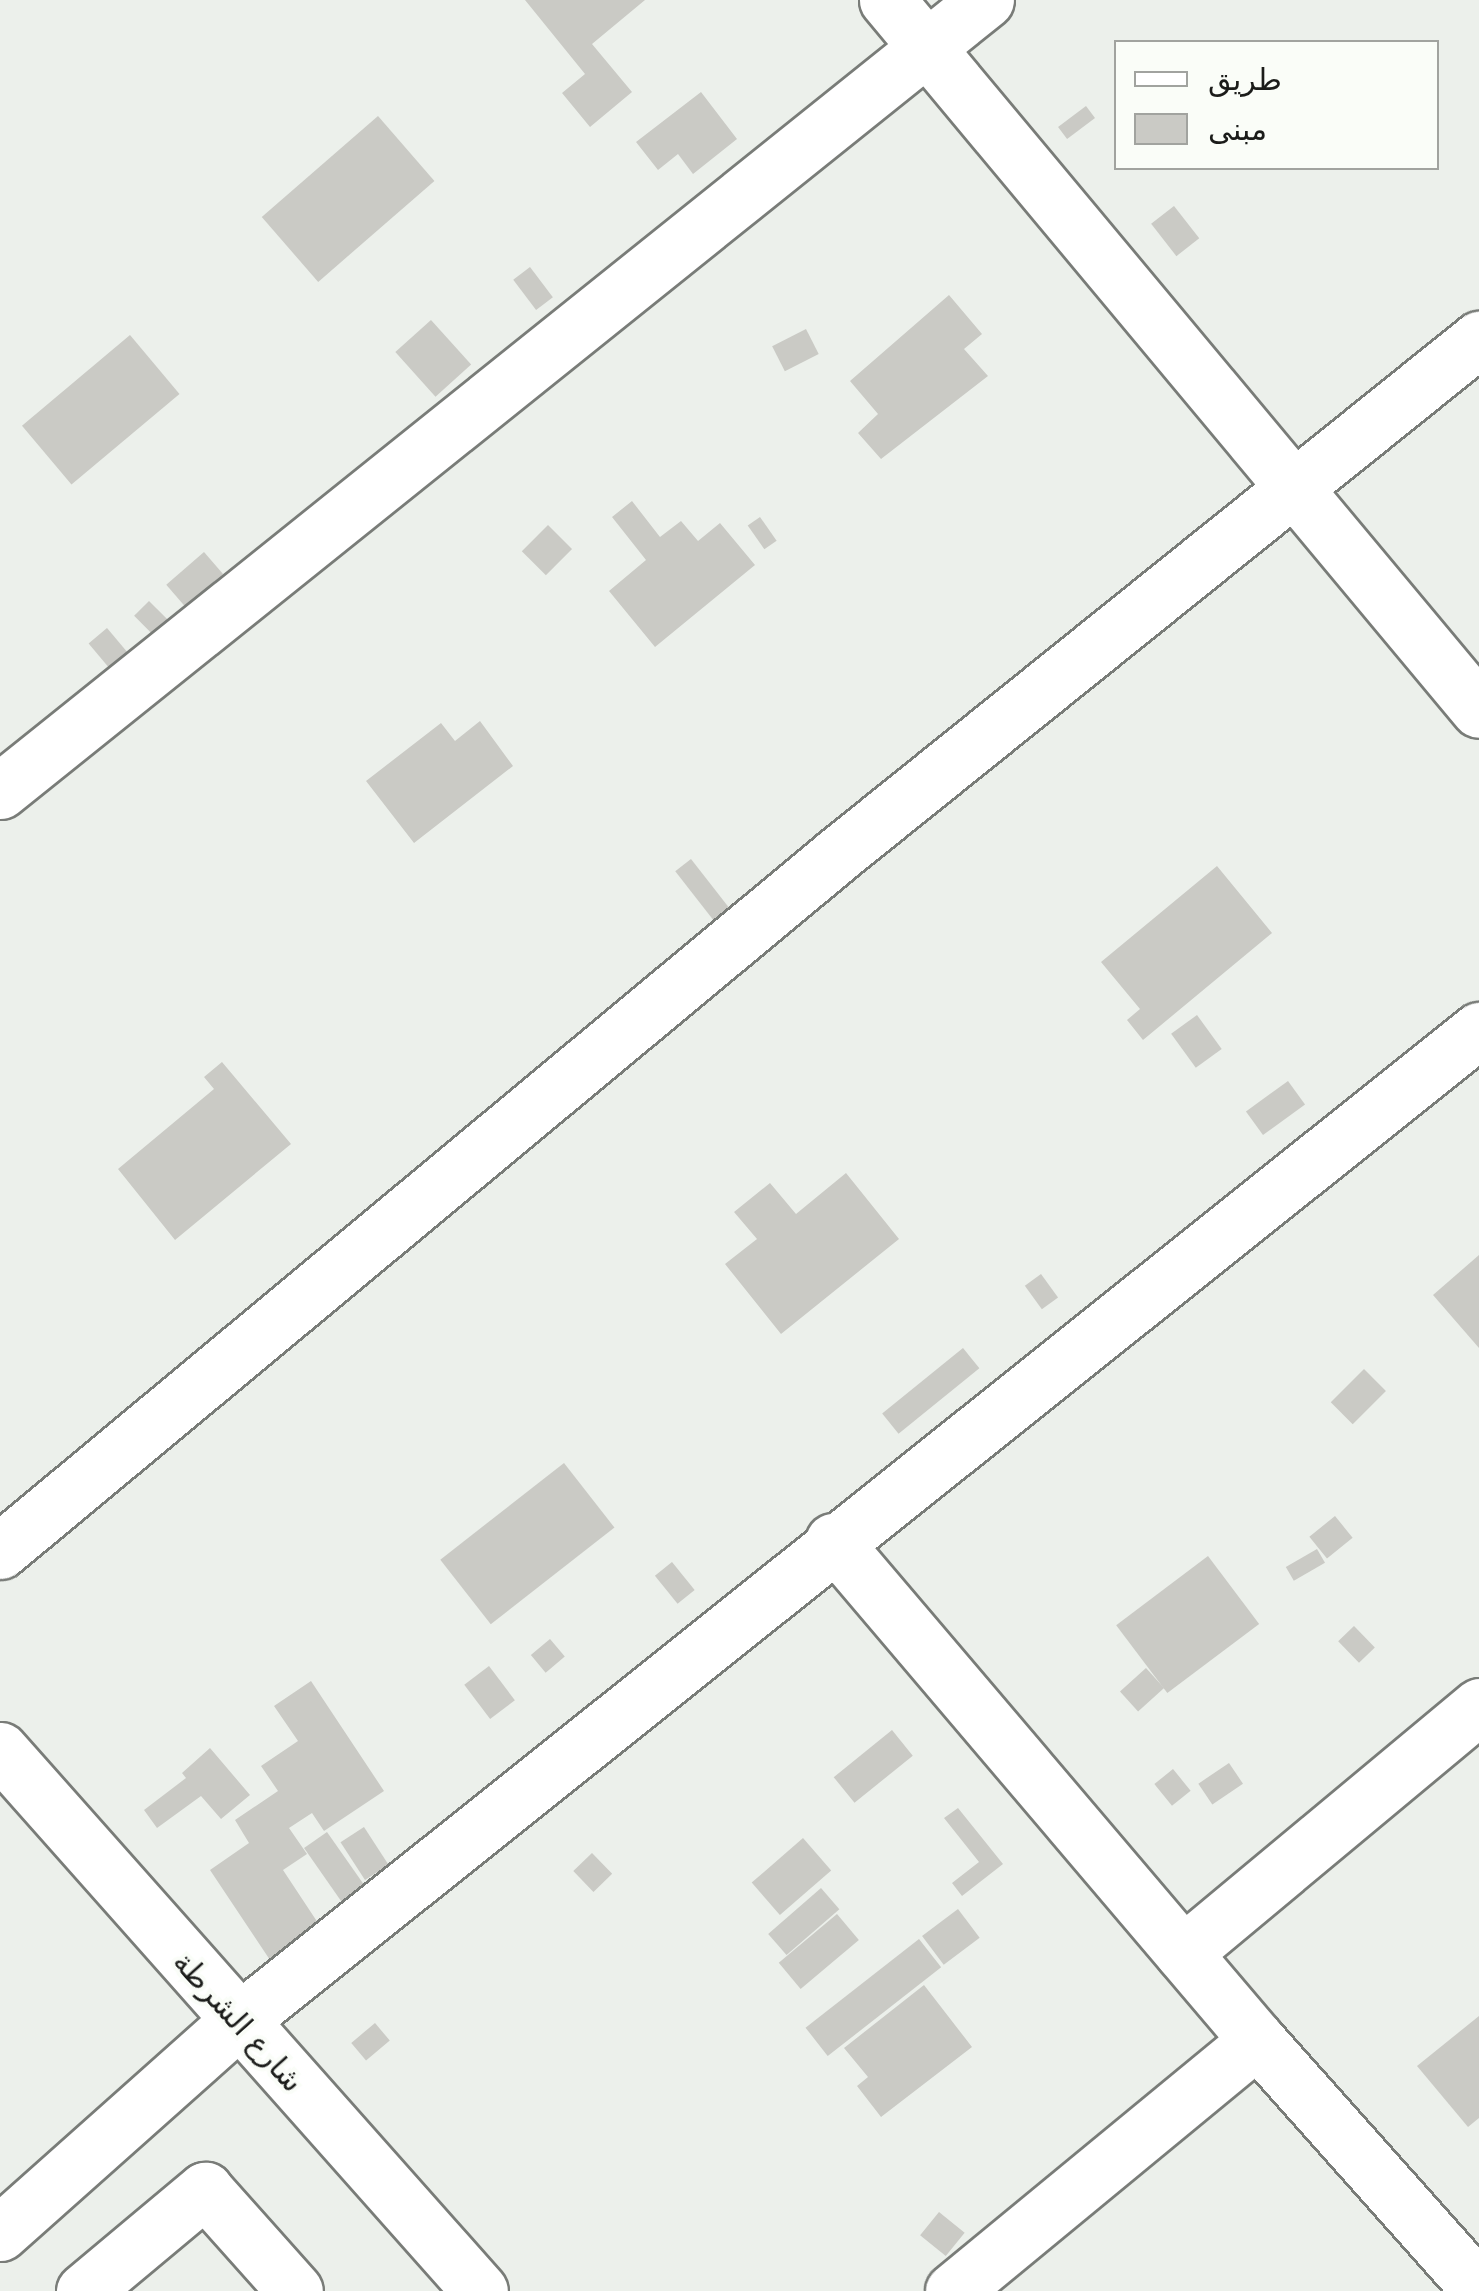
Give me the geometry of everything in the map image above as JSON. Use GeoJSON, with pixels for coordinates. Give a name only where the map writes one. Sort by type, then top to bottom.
{"type":"FeatureCollection","features":[{"type":"Feature","properties":{"kind":"street"},"geometry":{"type":"LineString","coordinates":[[887,0],[1479,710]]}},
{"type":"Feature","properties":{"kind":"street"},"geometry":{"type":"LineString","coordinates":[[0,791],[986,0]]}},
{"type":"Feature","properties":{"kind":"street"},"geometry":{"type":"LineString","coordinates":[[0,1551],[837,855],[1294,492],[1479,339]]}},
{"type":"Feature","properties":{"kind":"street"},"geometry":{"type":"LineString","coordinates":[[0,2233],[236,2022],[833,1540],[1479,1030]]}},
{"type":"Feature","properties":{"kind":"street"},"geometry":{"type":"LineString","coordinates":[[833,1540],[1257,2040],[1479,2290]]}},
{"type":"Feature","properties":{"kind":"street"},"geometry":{"type":"LineString","coordinates":[[1183,1953],[1479,1706]]}},
{"type":"Feature","properties":{"kind":"street","name":"شارع الشرطة"},"geometry":{"type":"LineString","coordinates":[[0,1750],[236,2022],[480,2291]]}},
{"type":"Feature","properties":{"kind":"street"},"geometry":{"type":"LineString","coordinates":[[953,2291],[1257,2040]]}},
{"type":"Feature","properties":{"kind":"street"},"geometry":{"type":"LineString","coordinates":[[91,2288],[204,2190],[295,2291]]}},
{"type":"Feature","properties":{"kind":"building"},"geometry":{"type":"Polygon","coordinates":[[[525,0],[645,0],[592,44],[632,92],[590,127],[562,93],[585,74],[525,0]]]}},
{"type":"Feature","properties":{"kind":"building"},"geometry":{"type":"Polygon","coordinates":[[[701,92],[737,139],[693,174],[678,154],[658,170],[636,142],[701,92]]]}},
{"type":"Feature","properties":{"kind":"building"},"geometry":{"type":"Polygon","coordinates":[[[1086,106],[1095,118],[1067,139],[1058,127],[1086,106]]]}},
{"type":"Feature","properties":{"kind":"building"},"geometry":{"type":"Polygon","coordinates":[[[378,116],[434,181],[318,282],[262,217],[378,116]]]}},
{"type":"Feature","properties":{"kind":"building"},"geometry":{"type":"Polygon","coordinates":[[[1174,206],[1199,238],[1176,256],[1151,224],[1174,206]]]}},
{"type":"Feature","properties":{"kind":"building"},"geometry":{"type":"Polygon","coordinates":[[[530,267],[553,297],[536,310],[513,280],[530,267]]]}},
{"type":"Feature","properties":{"kind":"building"},"geometry":{"type":"Polygon","coordinates":[[[949,295],[982,334],[964,349],[988,376],[881,459],[858,433],[878,414],[850,381],[949,295]]]}},
{"type":"Feature","properties":{"kind":"building"},"geometry":{"type":"Polygon","coordinates":[[[431,320],[471,365],[435,397],[395,352],[431,320]]]}},
{"type":"Feature","properties":{"kind":"building"},"geometry":{"type":"Polygon","coordinates":[[[806,329],[819,354],[785,371],[772,346],[806,329]]]}},
{"type":"Feature","properties":{"kind":"building"},"geometry":{"type":"Polygon","coordinates":[[[130,335],[179,394],[71,485],[22,426],[130,335]]]}},
{"type":"Feature","properties":{"kind":"building"},"geometry":{"type":"Polygon","coordinates":[[[632,501],[660,537],[681,521],[698,541],[720,523],[755,565],[655,647],[609,591],[646,560],[612,517],[632,501]]]}},
{"type":"Feature","properties":{"kind":"building"},"geometry":{"type":"Polygon","coordinates":[[[760,517],[777,541],[764,549],[748,526],[760,517]]]}},
{"type":"Feature","properties":{"kind":"building"},"geometry":{"type":"Polygon","coordinates":[[[548,525],[572,549],[546,575],[522,551],[548,525]]]}},
{"type":"Feature","properties":{"kind":"building"},"geometry":{"type":"Polygon","coordinates":[[[204,552],[223,574],[185,607],[166,585],[204,552]]]}},
{"type":"Feature","properties":{"kind":"building"},"geometry":{"type":"Polygon","coordinates":[[[149,601],[168,620],[153,635],[134,616],[149,601]]]}},
{"type":"Feature","properties":{"kind":"building"},"geometry":{"type":"Polygon","coordinates":[[[107,628],[129,654],[110,669],[89,643],[107,628]]]}},
{"type":"Feature","properties":{"kind":"building"},"geometry":{"type":"Polygon","coordinates":[[[480,721],[513,766],[414,843],[366,781],[441,723],[455,741],[480,721]]]}},
{"type":"Feature","properties":{"kind":"building"},"geometry":{"type":"Polygon","coordinates":[[[691,859],[735,915],[719,927],[675,871],[691,859]]]}},
{"type":"Feature","properties":{"kind":"building"},"geometry":{"type":"Polygon","coordinates":[[[1217,866],[1272,933],[1143,1040],[1127,1020],[1140,1009],[1101,962],[1217,866]]]}},
{"type":"Feature","properties":{"kind":"building"},"geometry":{"type":"Polygon","coordinates":[[[1197,1015],[1222,1049],[1196,1068],[1171,1034],[1197,1015]]]}},
{"type":"Feature","properties":{"kind":"building"},"geometry":{"type":"Polygon","coordinates":[[[222,1062],[291,1144],[175,1240],[118,1169],[214,1089],[204,1077],[222,1062]]]}},
{"type":"Feature","properties":{"kind":"building"},"geometry":{"type":"Polygon","coordinates":[[[1288,1081],[1305,1104],[1263,1135],[1246,1112],[1288,1081]]]}},
{"type":"Feature","properties":{"kind":"building"},"geometry":{"type":"Polygon","coordinates":[[[846,1173],[899,1239],[781,1334],[725,1264],[757,1239],[734,1212],[770,1183],[796,1214],[846,1173]]]}},
{"type":"Feature","properties":{"kind":"building"},"geometry":{"type":"Polygon","coordinates":[[[1479,1255],[1479,1348],[1433,1295],[1479,1255]]]}},
{"type":"Feature","properties":{"kind":"building"},"geometry":{"type":"Polygon","coordinates":[[[1041,1274],[1058,1297],[1042,1309],[1025,1286],[1041,1274]]]}},
{"type":"Feature","properties":{"kind":"building"},"geometry":{"type":"Polygon","coordinates":[[[963,1348],[979,1368],[899,1434],[882,1413],[963,1348]]]}},
{"type":"Feature","properties":{"kind":"building"},"geometry":{"type":"Polygon","coordinates":[[[1364,1369],[1386,1391],[1353,1424],[1331,1402],[1364,1369]]]}},
{"type":"Feature","properties":{"kind":"building"},"geometry":{"type":"Polygon","coordinates":[[[564,1463],[614,1528],[491,1624],[440,1560],[564,1463]]]}},
{"type":"Feature","properties":{"kind":"building"},"geometry":{"type":"Polygon","coordinates":[[[1335,1516],[1353,1538],[1327,1559],[1309,1537],[1335,1516]]]}},
{"type":"Feature","properties":{"kind":"building"},"geometry":{"type":"Polygon","coordinates":[[[1317,1549],[1325,1563],[1294,1581],[1286,1567],[1317,1549]]]}},
{"type":"Feature","properties":{"kind":"building"},"geometry":{"type":"Polygon","coordinates":[[[1208,1556],[1259,1624],[1167,1693],[1116,1625],[1208,1556]]]}},
{"type":"Feature","properties":{"kind":"building"},"geometry":{"type":"Polygon","coordinates":[[[672,1562],[695,1590],[678,1604],[655,1576],[672,1562]]]}},
{"type":"Feature","properties":{"kind":"building"},"geometry":{"type":"Polygon","coordinates":[[[1354,1626],[1375,1648],[1359,1663],[1338,1641],[1354,1626]]]}},
{"type":"Feature","properties":{"kind":"building"},"geometry":{"type":"Polygon","coordinates":[[[550,1639],[565,1657],[546,1673],[531,1655],[550,1639]]]}},
{"type":"Feature","properties":{"kind":"building"},"geometry":{"type":"Polygon","coordinates":[[[489,1666],[515,1700],[490,1719],[464,1685],[489,1666]]]}},
{"type":"Feature","properties":{"kind":"building"},"geometry":{"type":"Polygon","coordinates":[[[1146,1668],[1164,1688],[1138,1711],[1120,1691],[1146,1668]]]}},
{"type":"Feature","properties":{"kind":"building"},"geometry":{"type":"Polygon","coordinates":[[[311,1681],[384,1791],[324,1831],[312,1813],[289,1828],[307,1854],[283,1870],[320,1926],[270,1960],[210,1870],[249,1843],[235,1820],[278,1791],[261,1766],[298,1741],[274,1706],[311,1681]]]}},
{"type":"Feature","properties":{"kind":"building"},"geometry":{"type":"Polygon","coordinates":[[[892,1730],[913,1756],[854,1803],[834,1777],[892,1730]]]}},
{"type":"Feature","properties":{"kind":"building"},"geometry":{"type":"Polygon","coordinates":[[[210,1748],[250,1795],[221,1819],[201,1796],[157,1828],[144,1810],[186,1778],[182,1773],[210,1748]]]}},
{"type":"Feature","properties":{"kind":"building"},"geometry":{"type":"Polygon","coordinates":[[[1229,1763],[1243,1784],[1212,1804],[1198,1784],[1229,1763]]]}},
{"type":"Feature","properties":{"kind":"building"},"geometry":{"type":"Polygon","coordinates":[[[1173,1769],[1191,1791],[1172,1806],[1154,1784],[1173,1769]]]}},
{"type":"Feature","properties":{"kind":"building"},"geometry":{"type":"Polygon","coordinates":[[[958,1808],[1003,1864],[962,1896],[952,1883],[979,1862],[944,1818],[958,1808]]]}},
{"type":"Feature","properties":{"kind":"building"},"geometry":{"type":"Polygon","coordinates":[[[364,1827],[389,1865],[365,1880],[341,1842],[364,1827]]]}},
{"type":"Feature","properties":{"kind":"building"},"geometry":{"type":"Polygon","coordinates":[[[327,1832],[367,1889],[344,1905],[304,1848],[327,1832]]]}},
{"type":"Feature","properties":{"kind":"building"},"geometry":{"type":"Polygon","coordinates":[[[803,1838],[831,1870],[780,1915],[752,1883],[803,1838]]]}},
{"type":"Feature","properties":{"kind":"building"},"geometry":{"type":"Polygon","coordinates":[[[592,1853],[612,1874],[593,1892],[573,1871],[592,1853]]]}},
{"type":"Feature","properties":{"kind":"building"},"geometry":{"type":"Polygon","coordinates":[[[821,1888],[839,1909],[787,1955],[768,1934],[821,1888]]]}},
{"type":"Feature","properties":{"kind":"building"},"geometry":{"type":"Polygon","coordinates":[[[958,1909],[980,1938],[944,1965],[922,1936],[958,1909]]]}},
{"type":"Feature","properties":{"kind":"building"},"geometry":{"type":"Polygon","coordinates":[[[837,1914],[859,1940],[801,1989],[779,1963],[837,1914]]]}},
{"type":"Feature","properties":{"kind":"building"},"geometry":{"type":"Polygon","coordinates":[[[919,1939],[941,1967],[828,2056],[806,2028],[919,1939]]]}},
{"type":"Feature","properties":{"kind":"building"},"geometry":{"type":"Polygon","coordinates":[[[924,1985],[972,2047],[881,2117],[857,2086],[868,2077],[844,2048],[924,1985]]]}},
{"type":"Feature","properties":{"kind":"building"},"geometry":{"type":"Polygon","coordinates":[[[1479,2016],[1479,2118],[1468,2127],[1417,2066],[1479,2016]]]}},
{"type":"Feature","properties":{"kind":"building"},"geometry":{"type":"Polygon","coordinates":[[[375,2023],[390,2041],[366,2061],[351,2043],[375,2023]]]}},
{"type":"Feature","properties":{"kind":"building"},"geometry":{"type":"Polygon","coordinates":[[[939,2212],[965,2233],[946,2256],[920,2235],[939,2212]]]}}]}
